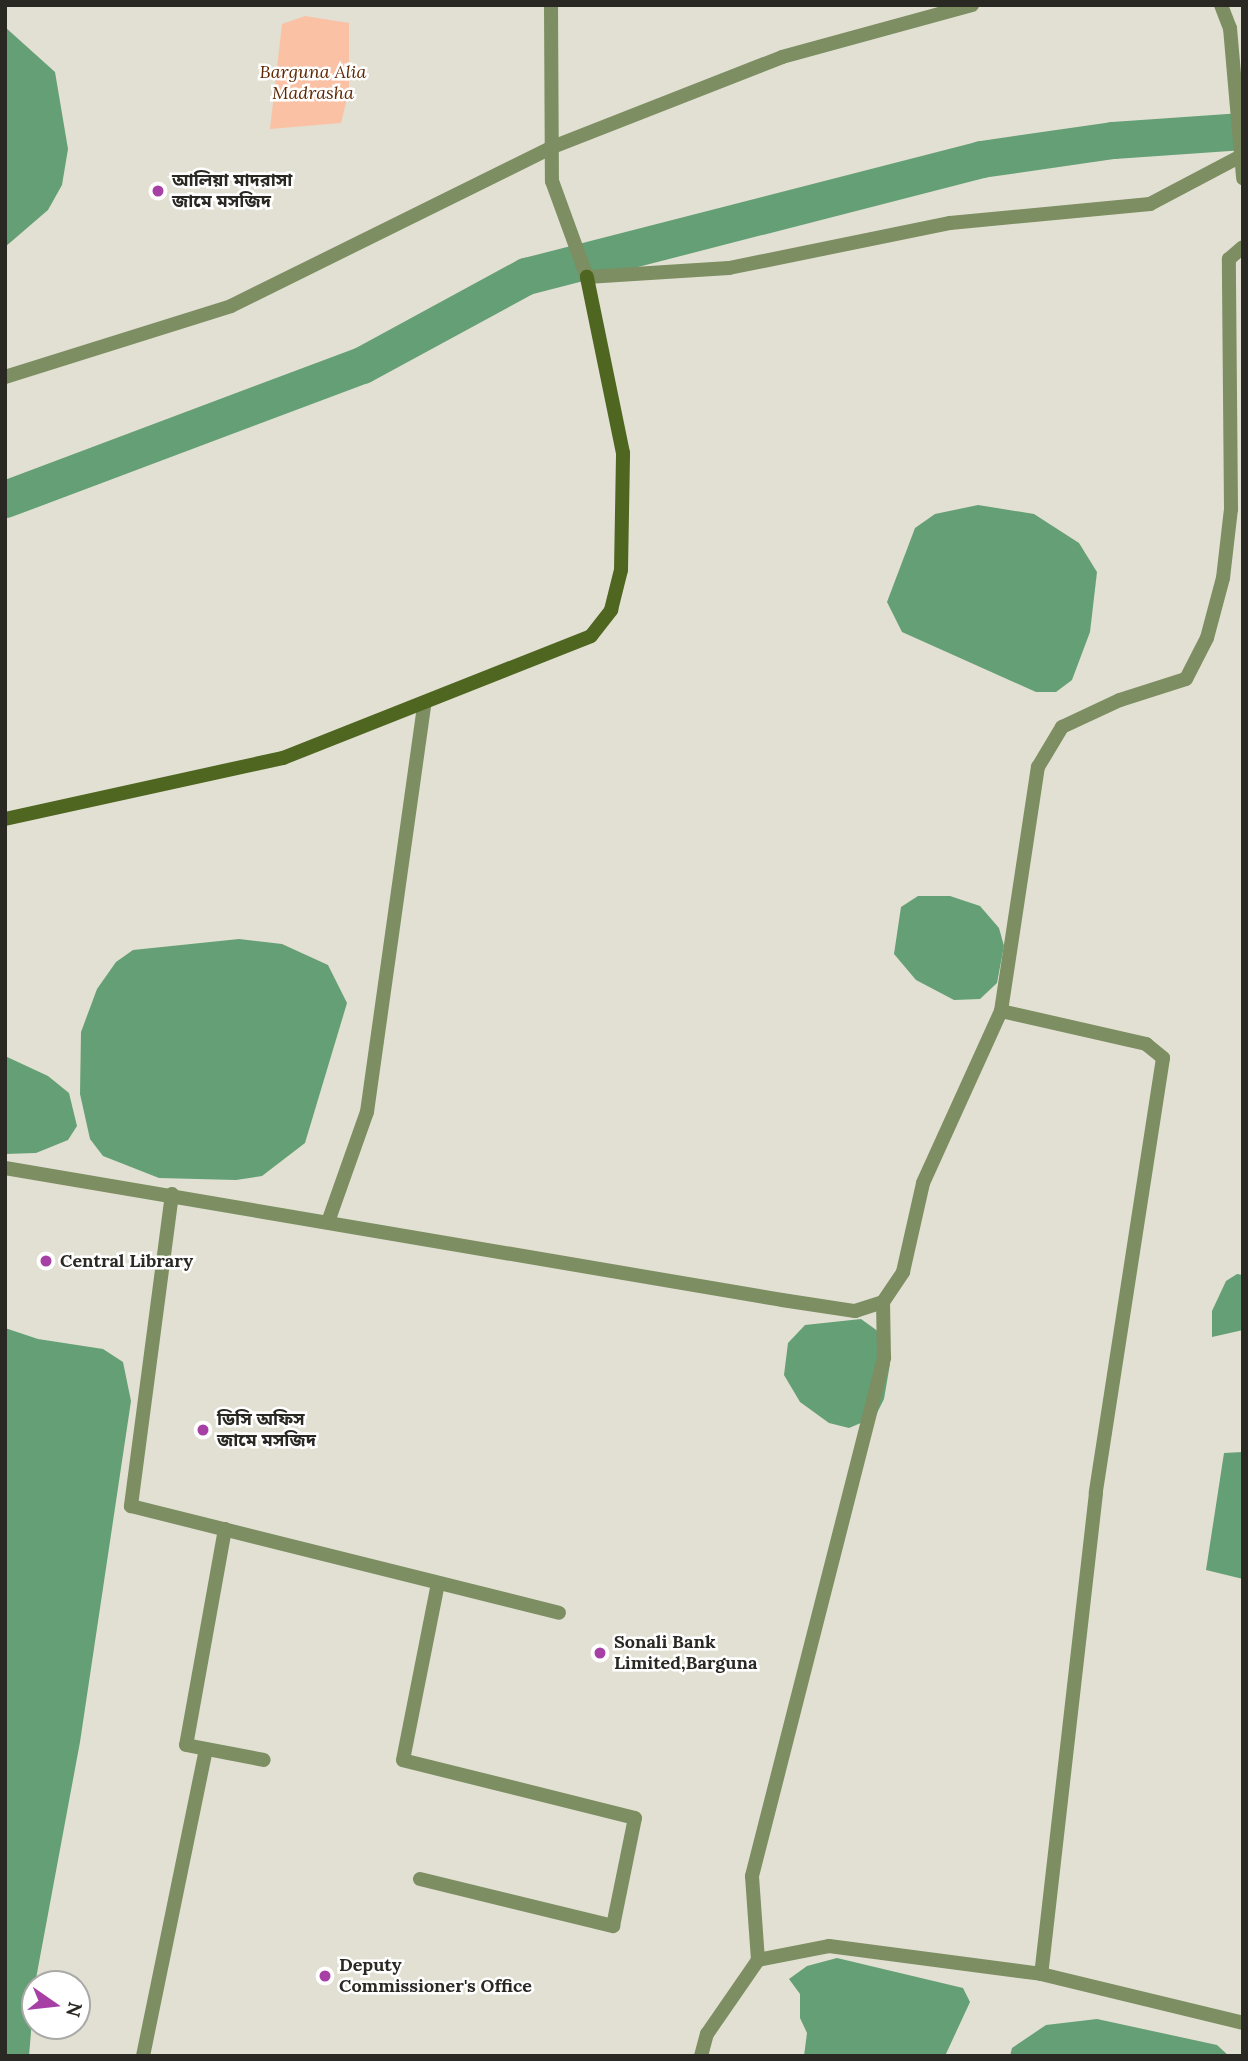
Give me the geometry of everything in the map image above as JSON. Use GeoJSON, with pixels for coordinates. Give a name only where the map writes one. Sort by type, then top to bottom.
{"type":"FeatureCollection","features":[{"type":"Feature","properties":{"kind":"street"},"geometry":{"type":"LineString","coordinates":[[5,819],[283,758],[591,636],[611,610],[621,570],[623,453],[587,276],[552,181],[551,5]]}},
{"type":"Feature","properties":{"kind":"street"},"geometry":{"type":"LineString","coordinates":[[5,377],[231,306],[550,148],[782,57],[940,9],[972,5]]}},
{"type":"Feature","properties":{"kind":"street"},"geometry":{"type":"LineString","coordinates":[[1221,5],[1230,28],[1239,157],[1243,178]]}},
{"type":"Feature","properties":{"kind":"street"},"geometry":{"type":"LineString","coordinates":[[587,276],[729,268],[950,223],[1150,204],[1239,157]]}},
{"type":"Feature","properties":{"kind":"street"},"geometry":{"type":"LineString","coordinates":[[701,2056],[707,2034],[758,1960],[752,1876],[884,1358],[884,1302],[903,1272],[923,1183],[1000,1011],[1038,767],[1062,727],[1120,700],[1186,679],[1207,638],[1223,578],[1231,509],[1229,259],[1243,247]]}},
{"type":"Feature","properties":{"kind":"street"},"geometry":{"type":"LineString","coordinates":[[328,1222],[367,1112],[424,704]]}},
{"type":"Feature","properties":{"kind":"street"},"geometry":{"type":"LineString","coordinates":[[1000,1011],[1146,1044],[1163,1058],[1096,1493],[1041,1973]]}},
{"type":"Feature","properties":{"kind":"street"},"geometry":{"type":"LineString","coordinates":[[5,1168],[172,1194],[807,1304],[855,1311],[884,1302]]}},
{"type":"Feature","properties":{"kind":"street"},"geometry":{"type":"LineString","coordinates":[[172,1194],[131,1506],[559,1613]]}},
{"type":"Feature","properties":{"kind":"street"},"geometry":{"type":"LineString","coordinates":[[225,1529],[186,1745],[264,1760]]}},
{"type":"Feature","properties":{"kind":"street"},"geometry":{"type":"LineString","coordinates":[[420,1879],[613,1926],[635,1818],[403,1760],[438,1583]]}},
{"type":"Feature","properties":{"kind":"street"},"geometry":{"type":"LineString","coordinates":[[143,2056],[206,1749]]}},
{"type":"Feature","properties":{"kind":"street"},"geometry":{"type":"LineString","coordinates":[[758,1960],[829,1946],[1041,1973],[1243,2023]]}},
{"type":"Feature","properties":{"kind":"green space","name":"Barguna Alia Madrasha"},"geometry":{"type":"Polygon","coordinates":[[[305,16],[349,23],[349,91],[341,123],[270,129],[282,24],[305,16]]]}},
{"type":"Feature","properties":{"kind":"shaded area"},"geometry":{"type":"Polygon","coordinates":[[[5,27],[55,72],[68,149],[62,185],[48,210],[5,247],[5,27]]]}},
{"type":"Feature","properties":{"kind":"shaded area"},"geometry":{"type":"Polygon","coordinates":[[[978,505],[1034,514],[1079,543],[1097,572],[1090,632],[1072,680],[1056,692],[1036,692],[902,632],[887,602],[915,528],[935,514],[978,505]]]}},
{"type":"Feature","properties":{"kind":"shaded area"},"geometry":{"type":"Polygon","coordinates":[[[918,896],[950,896],[980,906],[999,928],[1004,946],[997,983],[980,999],[954,1000],[916,980],[894,954],[901,907],[918,896]]]}},
{"type":"Feature","properties":{"kind":"shaded area"},"geometry":{"type":"Polygon","coordinates":[[[239,939],[282,944],[328,965],[347,1003],[305,1143],[262,1176],[236,1180],[159,1178],[103,1156],[90,1139],[80,1094],[81,1032],[97,989],[116,962],[133,950],[239,939]]]}},
{"type":"Feature","properties":{"kind":"shaded area"},"geometry":{"type":"Polygon","coordinates":[[[5,1056],[48,1076],[69,1093],[77,1126],[68,1140],[36,1153],[5,1154],[5,1056]]]}},
{"type":"Feature","properties":{"kind":"shaded area"},"geometry":{"type":"Polygon","coordinates":[[[1237,1274],[1243,1275],[1243,1330],[1212,1337],[1212,1311],[1226,1281],[1237,1274]]]}},
{"type":"Feature","properties":{"kind":"shaded area"},"geometry":{"type":"Polygon","coordinates":[[[861,1319],[886,1337],[890,1364],[884,1399],[875,1417],[849,1428],[829,1423],[800,1402],[784,1375],[788,1343],[805,1325],[861,1319]]]}},
{"type":"Feature","properties":{"kind":"shaded area"},"geometry":{"type":"Polygon","coordinates":[[[5,1328],[38,1339],[103,1349],[123,1362],[131,1401],[80,1742],[38,1970],[21,1970],[21,2040],[30,2040],[29,2056],[5,2056],[5,1328]]]}},
{"type":"Feature","properties":{"kind":"shaded area"},"geometry":{"type":"Polygon","coordinates":[[[1243,1452],[1243,1579],[1206,1570],[1224,1453],[1243,1452]]]}},
{"type":"Feature","properties":{"kind":"shaded area"},"geometry":{"type":"Polygon","coordinates":[[[837,1958],[963,1988],[970,2002],[945,2056],[804,2056],[807,2033],[800,2018],[800,1994],[789,1979],[807,1966],[837,1958]]]}},
{"type":"Feature","properties":{"kind":"shaded area"},"geometry":{"type":"Polygon","coordinates":[[[1097,2019],[1217,2045],[1229,2056],[1010,2056],[1012,2048],[1046,2025],[1097,2019]]]}},
{"type":"Feature","properties":{"kind":"waterway"},"geometry":{"type":"LineString","coordinates":[[5,499],[362,365],[526,276],[981,159],[1113,140],[1243,131]]}},
{"type":"Feature","properties":{"kind":"place","name":"আলিয়া মাদরাসা জামে মসজিদ"},"geometry":{"type":"Point","coordinates":[158,191]}},
{"type":"Feature","properties":{"kind":"place","name":"Central Library"},"geometry":{"type":"Point","coordinates":[46,1261]}},
{"type":"Feature","properties":{"kind":"place","name":"ডিসি অফিস জামে মসজিদ"},"geometry":{"type":"Point","coordinates":[203,1430]}},
{"type":"Feature","properties":{"kind":"place","name":"Sonali Bank Limited,Barguna"},"geometry":{"type":"Point","coordinates":[600,1653]}},
{"type":"Feature","properties":{"kind":"place","name":"Deputy Commissioner's Office"},"geometry":{"type":"Point","coordinates":[325,1976]}}]}
